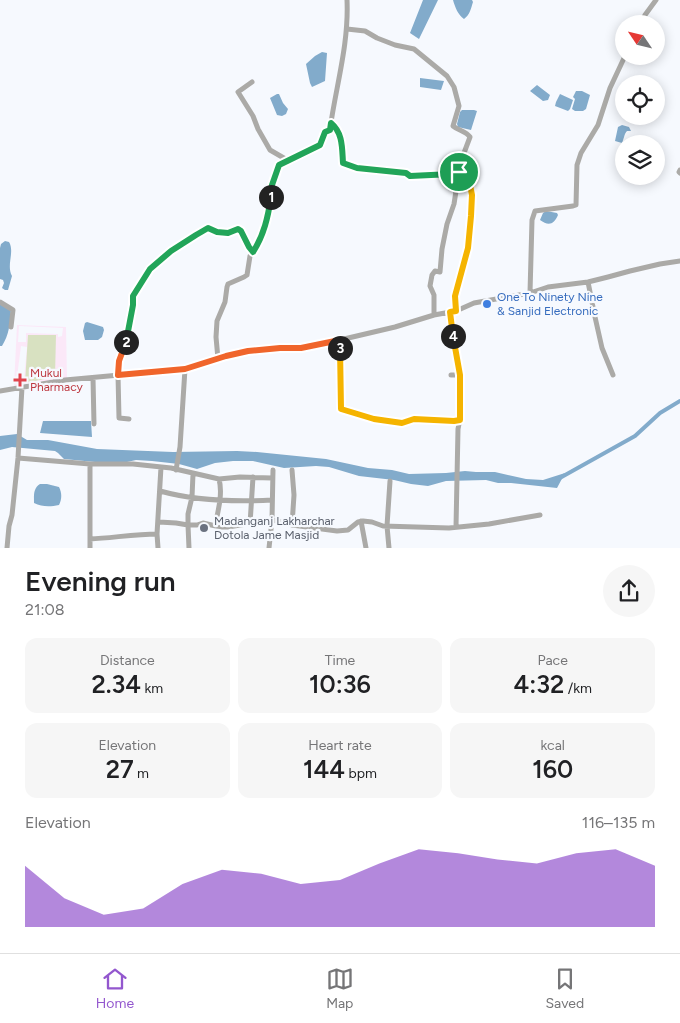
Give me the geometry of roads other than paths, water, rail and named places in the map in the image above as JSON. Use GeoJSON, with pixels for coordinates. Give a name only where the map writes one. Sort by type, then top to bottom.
{"type":"FeatureCollection","features":[{"type":"Feature","properties":{"kind":"street"},"geometry":{"type":"LineString","coordinates":[[218,359],[217,321],[225,302],[227,287],[246,276],[250,256],[257,246],[266,225],[272,185],[279,165],[320,145],[325,132],[330,130],[334,101],[342,70],[347,29],[347,0]]}},
{"type":"Feature","properties":{"kind":"street"},"geometry":{"type":"LineString","coordinates":[[646,15],[656,0]]}},
{"type":"Feature","properties":{"kind":"street"},"geometry":{"type":"LineString","coordinates":[[347,29],[365,32],[394,45],[414,49],[447,76],[454,87],[459,106],[453,126],[466,132],[470,137],[464,153],[454,204],[447,224],[440,272],[435,271],[432,275],[430,286],[434,294],[434,315]]}},
{"type":"Feature","properties":{"kind":"street"},"geometry":{"type":"LineString","coordinates":[[530,293],[532,220],[535,211],[576,205],[577,165],[581,153],[598,125],[610,88],[621,65]]}},
{"type":"Feature","properties":{"kind":"street"},"geometry":{"type":"LineString","coordinates":[[252,82],[238,92],[253,116],[270,150],[289,161]]}},
{"type":"Feature","properties":{"kind":"street"},"geometry":{"type":"LineString","coordinates":[[331,123],[339,132],[342,142],[343,163],[357,168],[406,173],[410,176],[452,174],[461,169]]}},
{"type":"Feature","properties":{"kind":"street"},"geometry":{"type":"LineString","coordinates":[[456,311],[455,296],[468,248],[472,195],[467,172],[461,169]]}},
{"type":"Feature","properties":{"kind":"street"},"geometry":{"type":"LineString","coordinates":[[129,419],[119,418],[119,361],[126,341],[133,296],[150,269],[171,251],[208,228],[217,232],[228,233],[238,229],[253,252]]}},
{"type":"Feature","properties":{"kind":"street"},"geometry":{"type":"LineString","coordinates":[[0,391],[65,380],[185,369],[248,351],[301,348],[395,328],[434,315],[456,311],[474,303],[530,293],[548,287],[588,282],[645,267],[680,261]]}},
{"type":"Feature","properties":{"kind":"street"},"geometry":{"type":"LineString","coordinates":[[588,282],[602,348],[613,375]]}},
{"type":"Feature","properties":{"kind":"street"},"geometry":{"type":"LineString","coordinates":[[0,302],[13,310],[11,327]]}},
{"type":"Feature","properties":{"kind":"street"},"geometry":{"type":"LineString","coordinates":[[450,312],[460,375],[456,527]]}},
{"type":"Feature","properties":{"kind":"street"},"geometry":{"type":"LineString","coordinates":[[340,340],[341,409],[374,419],[402,423],[414,419],[460,420]]}},
{"type":"Feature","properties":{"kind":"street"},"geometry":{"type":"LineString","coordinates":[[176,469],[180,447],[185,369]]}},
{"type":"Feature","properties":{"kind":"street"},"geometry":{"type":"LineString","coordinates":[[451,375],[460,375]]}},
{"type":"Feature","properties":{"kind":"street"},"geometry":{"type":"LineString","coordinates":[[93,378],[94,424]]}},
{"type":"Feature","properties":{"kind":"street"},"geometry":{"type":"LineString","coordinates":[[6,548],[12,515],[18,458],[22,387]]}},
{"type":"Feature","properties":{"kind":"street"},"geometry":{"type":"LineString","coordinates":[[18,458],[162,467],[219,479],[240,477],[272,478]]}},
{"type":"Feature","properties":{"kind":"street"},"geometry":{"type":"LineString","coordinates":[[90,464],[90,548]]}},
{"type":"Feature","properties":{"kind":"street"},"geometry":{"type":"LineString","coordinates":[[158,548],[157,534],[162,467]]}},
{"type":"Feature","properties":{"kind":"street"},"geometry":{"type":"LineString","coordinates":[[269,548],[272,520],[273,470]]}},
{"type":"Feature","properties":{"kind":"street"},"geometry":{"type":"LineString","coordinates":[[292,470],[294,495],[292,525]]}},
{"type":"Feature","properties":{"kind":"street"},"geometry":{"type":"LineString","coordinates":[[190,548],[188,514],[192,497],[193,474]]}},
{"type":"Feature","properties":{"kind":"street"},"geometry":{"type":"LineString","coordinates":[[250,524],[253,478]]}},
{"type":"Feature","properties":{"kind":"street"},"geometry":{"type":"LineString","coordinates":[[215,526],[220,501],[221,484],[219,479]]}},
{"type":"Feature","properties":{"kind":"street"},"geometry":{"type":"LineString","coordinates":[[388,548],[387,526],[390,481]]}},
{"type":"Feature","properties":{"kind":"street"},"geometry":{"type":"LineString","coordinates":[[160,491],[220,501],[272,500]]}},
{"type":"Feature","properties":{"kind":"street"},"geometry":{"type":"LineString","coordinates":[[158,522],[176,522],[188,525],[203,523],[228,527],[272,520],[292,525],[337,531],[348,530],[358,522],[366,521],[383,526],[436,528],[489,524],[540,515]]}},
{"type":"Feature","properties":{"kind":"street"},"geometry":{"type":"LineString","coordinates":[[360,522],[366,548]]}},
{"type":"Feature","properties":{"kind":"street"},"geometry":{"type":"LineString","coordinates":[[90,539],[157,534]]}},
{"type":"Feature","properties":{"kind":"water"},"geometry":{"type":"Polygon","coordinates":[[[423,0],[438,0],[419,39],[410,33],[423,0]]]}},
{"type":"Feature","properties":{"kind":"water"},"geometry":{"type":"Polygon","coordinates":[[[453,0],[472,0],[470,11],[464,19],[458,13],[453,0]]]}},
{"type":"Feature","properties":{"kind":"water"},"geometry":{"type":"Polygon","coordinates":[[[322,52],[327,53],[325,81],[312,87],[306,64],[322,52]]]}},
{"type":"Feature","properties":{"kind":"water"},"geometry":{"type":"Polygon","coordinates":[[[420,78],[444,81],[441,90],[420,87],[420,78]]]}},
{"type":"Feature","properties":{"kind":"water"},"geometry":{"type":"Polygon","coordinates":[[[537,85],[550,95],[548,100],[543,101],[530,91],[537,85]]]}},
{"type":"Feature","properties":{"kind":"water"},"geometry":{"type":"Polygon","coordinates":[[[576,91],[582,91],[590,95],[586,109],[583,111],[572,109],[575,99],[573,97],[576,91]]]}},
{"type":"Feature","properties":{"kind":"water"},"geometry":{"type":"Polygon","coordinates":[[[279,94],[288,109],[286,114],[282,116],[277,115],[270,98],[279,94]]]}},
{"type":"Feature","properties":{"kind":"water"},"geometry":{"type":"Polygon","coordinates":[[[560,94],[573,100],[568,111],[555,106],[560,94]]]}},
{"type":"Feature","properties":{"kind":"water"},"geometry":{"type":"Polygon","coordinates":[[[462,110],[477,111],[471,130],[458,127],[457,124],[462,110]]]}},
{"type":"Feature","properties":{"kind":"water"},"geometry":{"type":"Polygon","coordinates":[[[622,125],[629,127],[631,131],[627,131],[625,135],[616,135],[618,127],[622,125]]]}},
{"type":"Feature","properties":{"kind":"water"},"geometry":{"type":"Polygon","coordinates":[[[546,211],[557,213],[558,215],[553,223],[548,224],[540,220],[546,211]]]}},
{"type":"Feature","properties":{"kind":"water"},"geometry":{"type":"Polygon","coordinates":[[[5,241],[9,242],[11,246],[10,272],[12,276],[8,290],[2,288],[4,283],[0,279],[0,248],[1,244],[5,241]]]}},
{"type":"Feature","properties":{"kind":"water"},"geometry":{"type":"Polygon","coordinates":[[[0,303],[11,310],[9,329],[2,346],[0,346],[0,303]]]}},
{"type":"Feature","properties":{"kind":"water"},"geometry":{"type":"Polygon","coordinates":[[[87,322],[103,327],[102,337],[98,340],[85,340],[83,331],[87,322]]]}},
{"type":"Feature","properties":{"kind":"water"},"geometry":{"type":"Polygon","coordinates":[[[43,421],[91,421],[92,437],[40,433],[43,421]]]}},
{"type":"Feature","properties":{"kind":"water"},"geometry":{"type":"Polygon","coordinates":[[[17,434],[27,440],[48,440],[97,449],[173,452],[257,452],[326,459],[409,474],[465,471],[495,472],[526,479],[543,480],[565,473],[557,488],[498,483],[486,480],[446,481],[428,486],[359,476],[329,467],[284,468],[253,461],[233,461],[215,463],[197,469],[179,464],[152,461],[95,462],[64,459],[55,451],[12,447],[0,450],[0,436],[17,434]]]}},
{"type":"Feature","properties":{"kind":"water"},"geometry":{"type":"Polygon","coordinates":[[[40,484],[59,487],[61,500],[59,505],[46,506],[34,503],[35,490],[40,484]]]}},
{"type":"Feature","properties":{"kind":"waterway"},"geometry":{"type":"LineString","coordinates":[[558,479],[635,436],[660,413],[680,401]]}},
{"type":"Feature","properties":{"kind":"place","name":"One To Ninety Nine & Sanjid Electronic"},"geometry":{"type":"Point","coordinates":[487,304]}},
{"type":"Feature","properties":{"kind":"place","name":"Mukul Pharmacy"},"geometry":{"type":"Point","coordinates":[20,380]}},
{"type":"Feature","properties":{"kind":"place","name":"Madanganj Lakharchar Dotola Jame Masjid"},"geometry":{"type":"Point","coordinates":[204,528]}}]}
